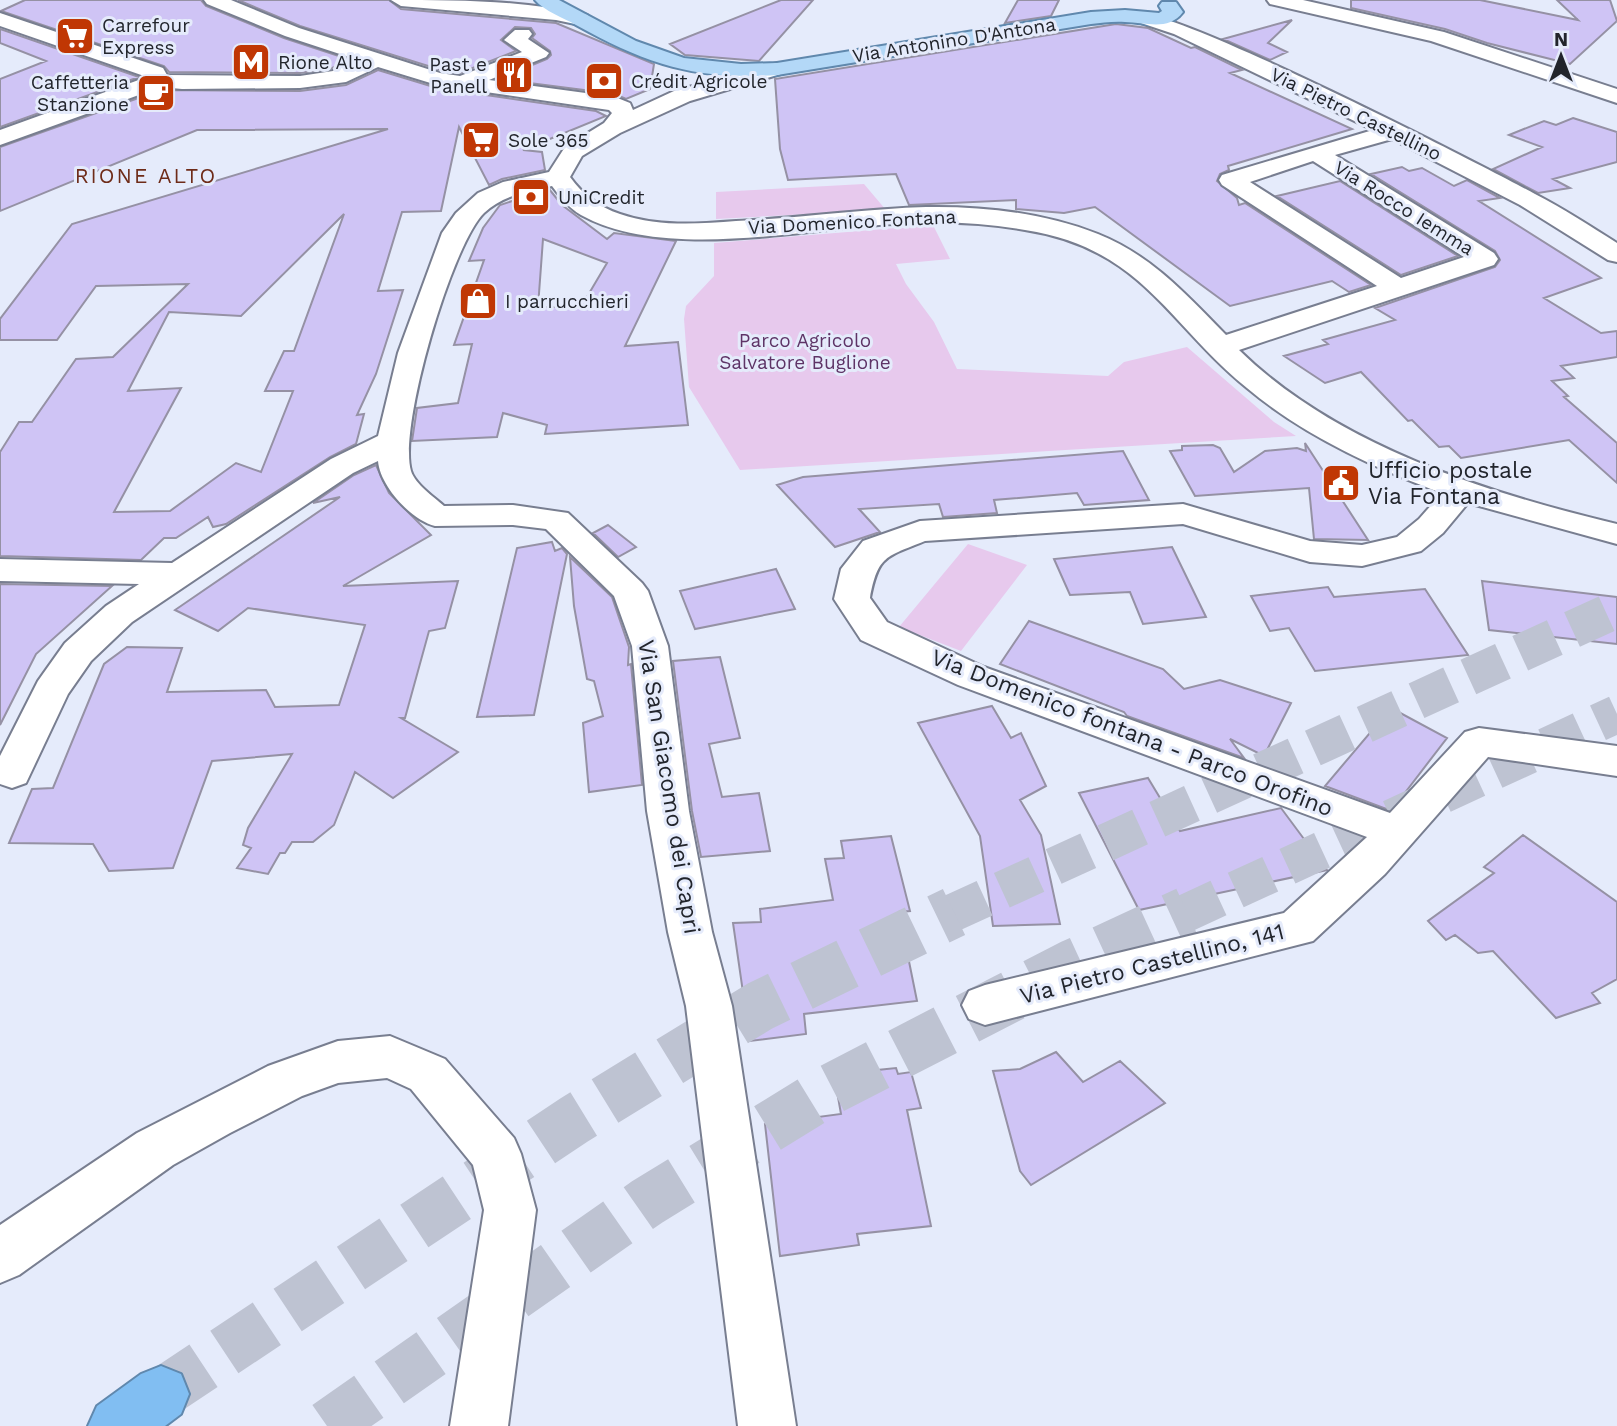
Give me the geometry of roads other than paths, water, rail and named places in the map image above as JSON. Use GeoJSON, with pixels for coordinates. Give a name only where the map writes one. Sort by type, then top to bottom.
{"type":"FeatureCollection","features":[{"type":"Feature","properties":{"kind":"main road","name":"Via Antonino D'Antona"},"geometry":{"type":"LineString","coordinates":[[545,0],[635,50],[678,65],[738,72],[777,69],[1085,19],[1159,15]]}},
{"type":"Feature","properties":{"kind":"street"},"geometry":{"type":"LineString","coordinates":[[0,3],[6,0]]}},
{"type":"Feature","properties":{"kind":"street"},"geometry":{"type":"LineString","coordinates":[[214,0],[292,32],[437,79],[615,104],[622,108],[623,113],[612,128]]}},
{"type":"Feature","properties":{"kind":"street"},"geometry":{"type":"LineString","coordinates":[[401,0],[556,14],[580,19]]}},
{"type":"Feature","properties":{"kind":"street"},"geometry":{"type":"LineString","coordinates":[[1277,0],[1437,36],[1617,96]]}},
{"type":"Feature","properties":{"kind":"street","name":"Via Pietro Castellino"},"geometry":{"type":"LineString","coordinates":[[1159,15],[1529,200],[1617,254]]}},
{"type":"Feature","properties":{"kind":"street"},"geometry":{"type":"LineString","coordinates":[[0,19],[155,73],[159,80]]}},
{"type":"Feature","properties":{"kind":"street"},"geometry":{"type":"LineString","coordinates":[[461,83],[539,53],[513,40],[522,33]]}},
{"type":"Feature","properties":{"kind":"street"},"geometry":{"type":"LineString","coordinates":[[0,138],[159,80],[182,83],[300,82],[338,77],[377,59]]}},
{"type":"Feature","properties":{"kind":"street"},"geometry":{"type":"LineString","coordinates":[[4,781],[51,690],[78,652],[119,614],[342,466],[394,459],[396,411],[455,233],[467,213],[490,195],[508,188],[558,177],[573,152],[612,128],[682,96],[777,69]]}},
{"type":"Feature","properties":{"kind":"street"},"geometry":{"type":"LineString","coordinates":[[0,115],[29,127]]}},
{"type":"Feature","properties":{"kind":"street","name":"Via Rocco Iemma"},"geometry":{"type":"LineString","coordinates":[[1394,131],[1231,180],[1398,288]]}},
{"type":"Feature","properties":{"kind":"street","name":"Via Rocco Iemma"},"geometry":{"type":"LineString","coordinates":[[1219,347],[1485,259],[1316,153]]}},
{"type":"Feature","properties":{"kind":"street","name":"Via Domenico Fontana"},"geometry":{"type":"LineString","coordinates":[[558,177],[570,195],[589,210],[616,221],[659,230],[726,229],[916,216],[993,216],[1073,233],[1112,250],[1139,266],[1219,347],[1273,394],[1313,421],[1382,458],[1461,490],[1518,509],[1617,534]]}},
{"type":"Feature","properties":{"kind":"street"},"geometry":{"type":"LineString","coordinates":[[1529,200],[1617,243]]}},
{"type":"Feature","properties":{"kind":"street","name":"Via Pietro Castellino"},"geometry":{"type":"LineString","coordinates":[[1529,200],[1617,266]]}},
{"type":"Feature","properties":{"kind":"street","name":"Via San Giacomo dei Capri"},"geometry":{"type":"LineString","coordinates":[[394,459],[435,516],[513,515],[556,520],[630,591],[650,646],[668,811],[690,932],[709,1006],[767,1426]]}},
{"type":"Feature","properties":{"kind":"street","name":"Via Domenico fontana - Parco Orofino"},"geometry":{"type":"LineString","coordinates":[[1395,831],[971,676],[874,631],[852,599],[858,569],[875,549],[920,531],[1183,514],[1213,520],[1284,547],[1328,557],[1366,557],[1408,544],[1432,525],[1461,490]]}},
{"type":"Feature","properties":{"kind":"street"},"geometry":{"type":"LineString","coordinates":[[0,570],[181,574]]}},
{"type":"Feature","properties":{"kind":"street","name":"Via Pietro Castellino, 141"},"geometry":{"type":"LineString","coordinates":[[985,1005],[1297,928],[1370,862],[1395,831],[1479,742],[1617,761]]}},
{"type":"Feature","properties":{"kind":"street"},"geometry":{"type":"LineString","coordinates":[[0,1258],[144,1156],[214,1117],[285,1081],[338,1062],[390,1057],[428,1074],[496,1154],[510,1210],[479,1426]]}},
{"type":"Feature","properties":{"kind":"tunnel"},"geometry":{"type":"LineString","coordinates":[[950,914],[1617,609]]}},
{"type":"Feature","properties":{"kind":"tunnel"},"geometry":{"type":"LineString","coordinates":[[1184,914],[1617,714]]}},
{"type":"Feature","properties":{"kind":"tunnel"},"geometry":{"type":"LineString","coordinates":[[161,1394],[574,1120],[760,1006],[954,912]]}},
{"type":"Feature","properties":{"kind":"tunnel"},"geometry":{"type":"LineString","coordinates":[[327,1426],[647,1202],[831,1089],[1072,965],[1187,912]]}},
{"type":"Feature","properties":{"kind":"place","name":"Carrefour Express"},"geometry":{"type":"Point","coordinates":[75,36]}},
{"type":"Feature","properties":{"kind":"place","name":"Rione Alto"},"geometry":{"type":"Point","coordinates":[251,62]}},
{"type":"Feature","properties":{"kind":"place","name":"Past e Panell"},"geometry":{"type":"Point","coordinates":[514,75]}},
{"type":"Feature","properties":{"kind":"place","name":"Crédit Agricole"},"geometry":{"type":"Point","coordinates":[604,81]}},
{"type":"Feature","properties":{"kind":"place","name":"Caffetteria Stanzione"},"geometry":{"type":"Point","coordinates":[156,93]}},
{"type":"Feature","properties":{"kind":"place","name":"Sole 365"},"geometry":{"type":"Point","coordinates":[481,140]}},
{"type":"Feature","properties":{"kind":"place","name":"UniCredit"},"geometry":{"type":"Point","coordinates":[531,197]}},
{"type":"Feature","properties":{"kind":"place","name":"I parrucchieri"},"geometry":{"type":"Point","coordinates":[478,301]}},
{"type":"Feature","properties":{"kind":"place","name":"Ufficio postale Via Fontana"},"geometry":{"type":"Point","coordinates":[1341,483]}},
{"type":"Feature","properties":{"kind":"district","name":"RIONE ALTO"},"geometry":{"type":"Point","coordinates":[146,175]}},
{"type":"Feature","properties":{"kind":"park label","name":"Parco Agricolo Salvatore Buglione"},"geometry":{"type":"Point","coordinates":[805,351]}}]}
